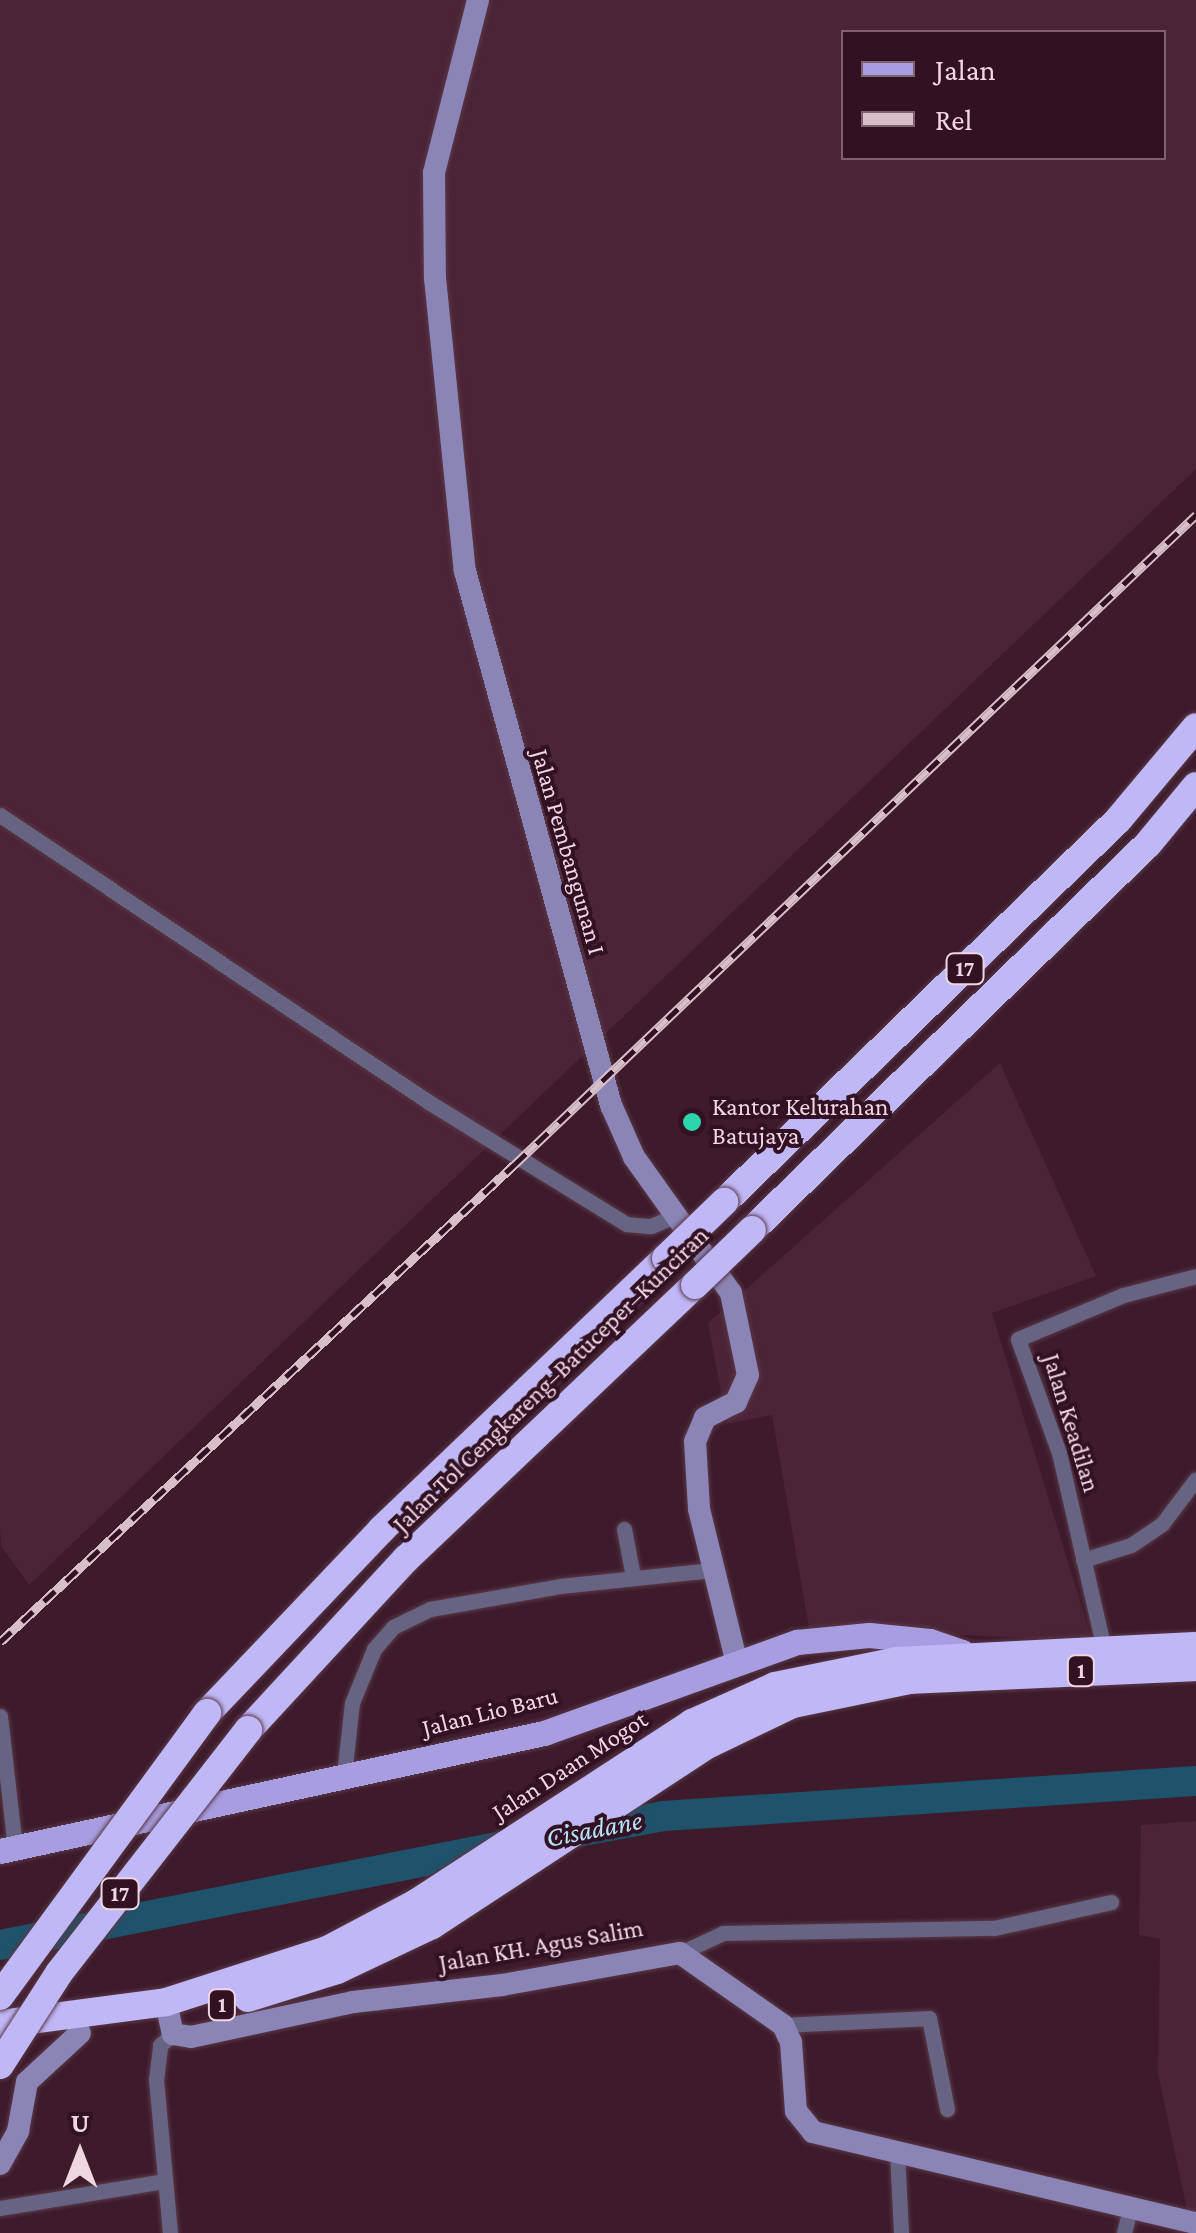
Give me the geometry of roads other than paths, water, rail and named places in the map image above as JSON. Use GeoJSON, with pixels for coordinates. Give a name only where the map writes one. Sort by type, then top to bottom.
{"type":"FeatureCollection","features":[{"type":"Feature","properties":{"kind":"highway","name":"Jalan Tol Cengkareng–Batuceper–Kunciran"},"geometry":{"type":"LineString","coordinates":[[0,1996],[206,1713],[382,1530],[1118,820],[1196,727]]}},
{"type":"Feature","properties":{"kind":"highway","name":"Jalan Tol Cengkareng–Batuceper–Kunciran"},"geometry":{"type":"LineString","coordinates":[[0,2065],[59,1973],[248,1730],[406,1559],[695,1285],[1148,844],[1196,786]]}},
{"type":"Feature","properties":{"kind":"highway","name":"1"},"geometry":{"type":"LineString","coordinates":[[965,1666],[1104,1649],[1196,1646]]}},
{"type":"Feature","properties":{"kind":"highway","name":"1"},"geometry":{"type":"LineString","coordinates":[[0,2043],[170,2019],[298,1985],[424,1914],[644,1769],[897,1660],[965,1666],[1196,1667]]}},
{"type":"Feature","properties":{"kind":"highway","name":"1"},"geometry":{"type":"LineString","coordinates":[[0,2024],[170,2019]]}},
{"type":"Feature","properties":{"kind":"main road","name":"Jalan Lio Baru"},"geometry":{"type":"LineString","coordinates":[[8,1849],[544,1733],[736,1660],[797,1642],[897,1660],[948,1644],[965,1666]]}},
{"type":"Feature","properties":{"kind":"street","name":"Jalan Pembangunan I"},"geometry":{"type":"LineString","coordinates":[[478,0],[434,173],[435,278],[465,571],[611,1104],[634,1158],[672,1217],[730,1292],[748,1375],[736,1402],[705,1418],[695,1441],[712,1570],[736,1660]]}},
{"type":"Feature","properties":{"kind":"street"},"geometry":{"type":"LineString","coordinates":[[0,815],[412,1091],[626,1224],[651,1226],[672,1217]]}},
{"type":"Feature","properties":{"kind":"street","name":"Jalan Keadilan"},"geometry":{"type":"LineString","coordinates":[[1104,1649],[1059,1453],[1018,1339],[1123,1295],[1196,1276]]}},
{"type":"Feature","properties":{"kind":"street"},"geometry":{"type":"LineString","coordinates":[[1084,1560],[1131,1545],[1162,1524],[1196,1479]]}},
{"type":"Feature","properties":{"kind":"street"},"geometry":{"type":"LineString","coordinates":[[624,1530],[632,1576]]}},
{"type":"Feature","properties":{"kind":"street"},"geometry":{"type":"LineString","coordinates":[[344,1775],[352,1702],[374,1648],[393,1627],[430,1609],[632,1576],[712,1570]]}},
{"type":"Feature","properties":{"kind":"street"},"geometry":{"type":"LineString","coordinates":[[0,1716],[8,1849]]}},
{"type":"Feature","properties":{"kind":"street"},"geometry":{"type":"LineString","coordinates":[[680,1953],[723,1933],[994,1928],[1112,1902]]}},
{"type":"Feature","properties":{"kind":"street","name":"Jalan KH. Agus Salim"},"geometry":{"type":"LineString","coordinates":[[170,2019],[225,2033],[330,2006],[502,1986],[680,1953],[783,2025]]}},
{"type":"Feature","properties":{"kind":"street"},"geometry":{"type":"LineString","coordinates":[[947,2109],[929,2018],[783,2025],[791,2042],[802,2123],[832,2138],[1196,2223]]}},
{"type":"Feature","properties":{"kind":"street"},"geometry":{"type":"LineString","coordinates":[[170,2019],[160,2045],[156,2080],[170,2233]]}},
{"type":"Feature","properties":{"kind":"street"},"geometry":{"type":"LineString","coordinates":[[0,2164],[18,2131],[27,2082],[80,2033]]}},
{"type":"Feature","properties":{"kind":"street"},"geometry":{"type":"LineString","coordinates":[[898,2153],[901,2233]]}},
{"type":"Feature","properties":{"kind":"street"},"geometry":{"type":"LineString","coordinates":[[3,2208],[164,2181]]}},
{"type":"Feature","properties":{"kind":"street"},"geometry":{"type":"LineString","coordinates":[[1124,2233],[1131,2205]]}},
{"type":"Feature","properties":{"kind":"waterway","name":"Cisadane"},"geometry":{"type":"LineString","coordinates":[[572,1833],[663,1816],[1196,1781]]}},
{"type":"Feature","properties":{"kind":"waterway","name":"Cisadane"},"geometry":{"type":"LineString","coordinates":[[0,1945],[507,1845]]}},
{"type":"Feature","properties":{"kind":"railway"},"geometry":{"type":"LineString","coordinates":[[0,1642],[515,1164],[1196,515]]}},
{"type":"Feature","properties":{"kind":"place","name":"Kantor Kelurahan Batujaya"},"geometry":{"type":"Point","coordinates":[692,1122]}}]}
